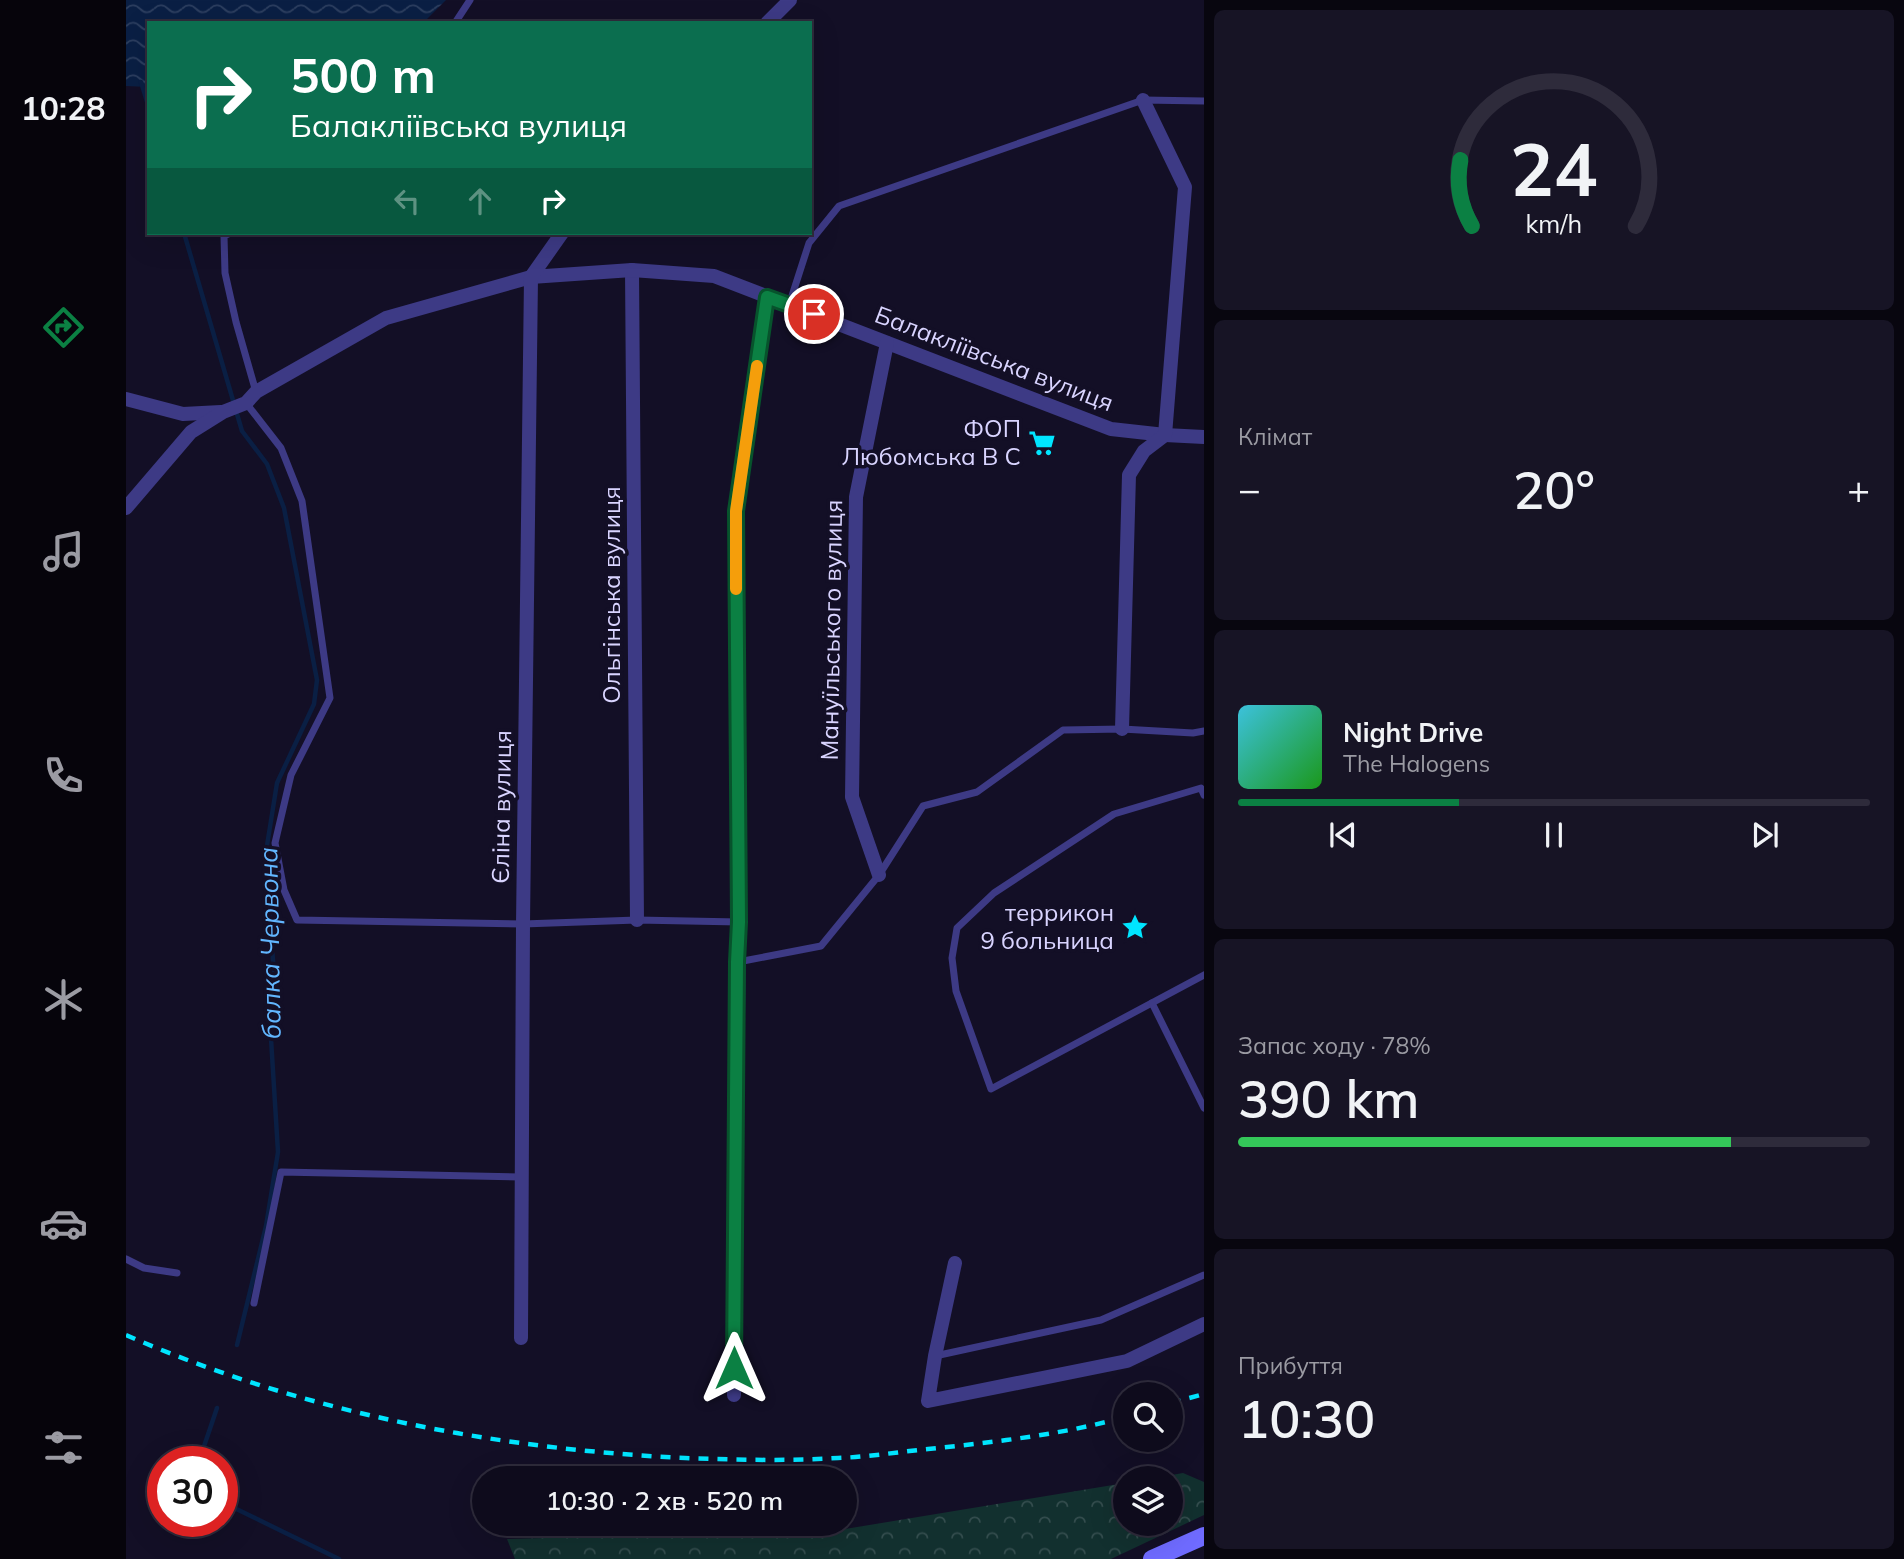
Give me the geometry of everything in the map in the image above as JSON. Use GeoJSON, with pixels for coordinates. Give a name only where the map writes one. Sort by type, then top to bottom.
{"type":"FeatureCollection","features":[{"type":"Feature","properties":{"kind":"main road"},"geometry":{"type":"LineString","coordinates":[[1152,1559],[1204,1535]]}},
{"type":"Feature","properties":{"kind":"street"},"geometry":{"type":"LineString","coordinates":[[769,21],[790,0]]}},
{"type":"Feature","properties":{"kind":"street"},"geometry":{"type":"LineString","coordinates":[[1122,729],[1129,475],[1144,451],[1164,436],[1185,187],[1143,100]]}},
{"type":"Feature","properties":{"kind":"street"},"geometry":{"type":"LineString","coordinates":[[531,277],[561,235]]}},
{"type":"Feature","properties":{"kind":"street","name":"Балакліївська вулиця"},"geometry":{"type":"LineString","coordinates":[[223,412],[386,318],[531,277],[632,270],[714,276],[1111,429],[1204,438]]}},
{"type":"Feature","properties":{"kind":"street","name":"Ольгінська вулиця"},"geometry":{"type":"LineString","coordinates":[[632,270],[637,920]]}},
{"type":"Feature","properties":{"kind":"street","name":"Єліна вулиця"},"geometry":{"type":"LineString","coordinates":[[521,1338],[531,277]]}},
{"type":"Feature","properties":{"kind":"street"},"geometry":{"type":"LineString","coordinates":[[734,1395],[739,922],[736,511],[767,297]]}},
{"type":"Feature","properties":{"kind":"street","name":"Мануїльського вулиця"},"geometry":{"type":"LineString","coordinates":[[879,875],[852,796],[856,498],[887,343]]}},
{"type":"Feature","properties":{"kind":"street"},"geometry":{"type":"LineString","coordinates":[[126,399],[183,414],[223,412]]}},
{"type":"Feature","properties":{"kind":"street"},"geometry":{"type":"LineString","coordinates":[[126,508],[191,432],[223,412]]}},
{"type":"Feature","properties":{"kind":"street"},"geometry":{"type":"LineString","coordinates":[[955,1263],[928,1401],[1127,1362],[1204,1324]]}},
{"type":"Feature","properties":{"kind":"lane"},"geometry":{"type":"LineString","coordinates":[[455,21],[470,0]]}},
{"type":"Feature","properties":{"kind":"lane"},"geometry":{"type":"LineString","coordinates":[[789,305],[809,243],[839,206],[1143,100],[1204,101]]}},
{"type":"Feature","properties":{"kind":"lane"},"geometry":{"type":"LineString","coordinates":[[226,235],[225,273],[251,397],[281,449],[302,501],[330,698],[291,775],[275,843],[284,890],[296,920],[523,924],[637,920],[739,922]]}},
{"type":"Feature","properties":{"kind":"lane"},"geometry":{"type":"LineString","coordinates":[[737,962],[821,946],[879,875],[923,806],[977,792],[1063,730],[1204,731]]}},
{"type":"Feature","properties":{"kind":"lane"},"geometry":{"type":"LineString","coordinates":[[1204,795],[1200,788],[1114,814],[994,892],[957,928],[952,958],[956,991],[991,1089],[1204,975]]}},
{"type":"Feature","properties":{"kind":"lane"},"geometry":{"type":"LineString","coordinates":[[1152,1003],[1204,1108]]}},
{"type":"Feature","properties":{"kind":"lane"},"geometry":{"type":"LineString","coordinates":[[254,1303],[281,1172],[521,1177]]}},
{"type":"Feature","properties":{"kind":"lane"},"geometry":{"type":"LineString","coordinates":[[126,1259],[144,1268],[177,1273]]}},
{"type":"Feature","properties":{"kind":"lane"},"geometry":{"type":"LineString","coordinates":[[935,1356],[1101,1320],[1204,1275]]}},
{"type":"Feature","properties":{"kind":"green space"},"geometry":{"type":"Polygon","coordinates":[[[1183,1473],[1204,1482],[1204,1515],[1183,1525],[1183,1473]]]}},
{"type":"Feature","properties":{"kind":"green space"},"geometry":{"type":"Polygon","coordinates":[[[1113,1485],[1113,1536],[1160,1536],[1111,1559],[515,1559],[507,1539],[857,1536],[857,1527],[1113,1485]]]}},
{"type":"Feature","properties":{"kind":"water"},"geometry":{"type":"Polygon","coordinates":[[[126,0],[446,0],[425,21],[147,21],[147,87],[126,86],[126,0]]]}},
{"type":"Feature","properties":{"kind":"waterway","name":"балка Червона"},"geometry":{"type":"LineString","coordinates":[[141,82],[147,102]]}},
{"type":"Feature","properties":{"kind":"waterway","name":"балка Червона"},"geometry":{"type":"LineString","coordinates":[[185,235],[242,431],[267,464],[284,508],[317,680],[314,704],[277,783],[265,858],[274,973],[269,1006],[278,1152],[266,1226],[237,1345]]}},
{"type":"Feature","properties":{"kind":"waterway","name":"балка Червона"},"geometry":{"type":"LineString","coordinates":[[204,1446],[217,1408]]}},
{"type":"Feature","properties":{"kind":"waterway","name":"балка Червона"},"geometry":{"type":"LineString","coordinates":[[238,1510],[339,1559]]}},
{"type":"Feature","properties":{"kind":"railway"},"geometry":{"type":"LineString","coordinates":[[126,1335],[261,1385],[400,1422],[542,1446],[613,1453],[742,1460],[849,1457],[978,1444],[1076,1429],[1113,1420]]}},
{"type":"Feature","properties":{"kind":"railway"},"geometry":{"type":"LineString","coordinates":[[1183,1400],[1204,1394]]}},
{"type":"Feature","properties":{"kind":"slow traffic"},"geometry":{"type":"LineString","coordinates":[[736,589],[736,511],[757,366]]}},
{"type":"Feature","properties":{"kind":"place","name":"ФОП Любомська В С"},"geometry":{"type":"Point","coordinates":[1042,443]}},
{"type":"Feature","properties":{"kind":"place","name":"террикон 9 больница"},"geometry":{"type":"Point","coordinates":[1135,927]}},
{"type":"Feature","properties":{"kind":"route"},"geometry":{"type":"LineString","coordinates":[[734,1368],[739,922],[736,511],[767,297],[814,314]]}}]}
